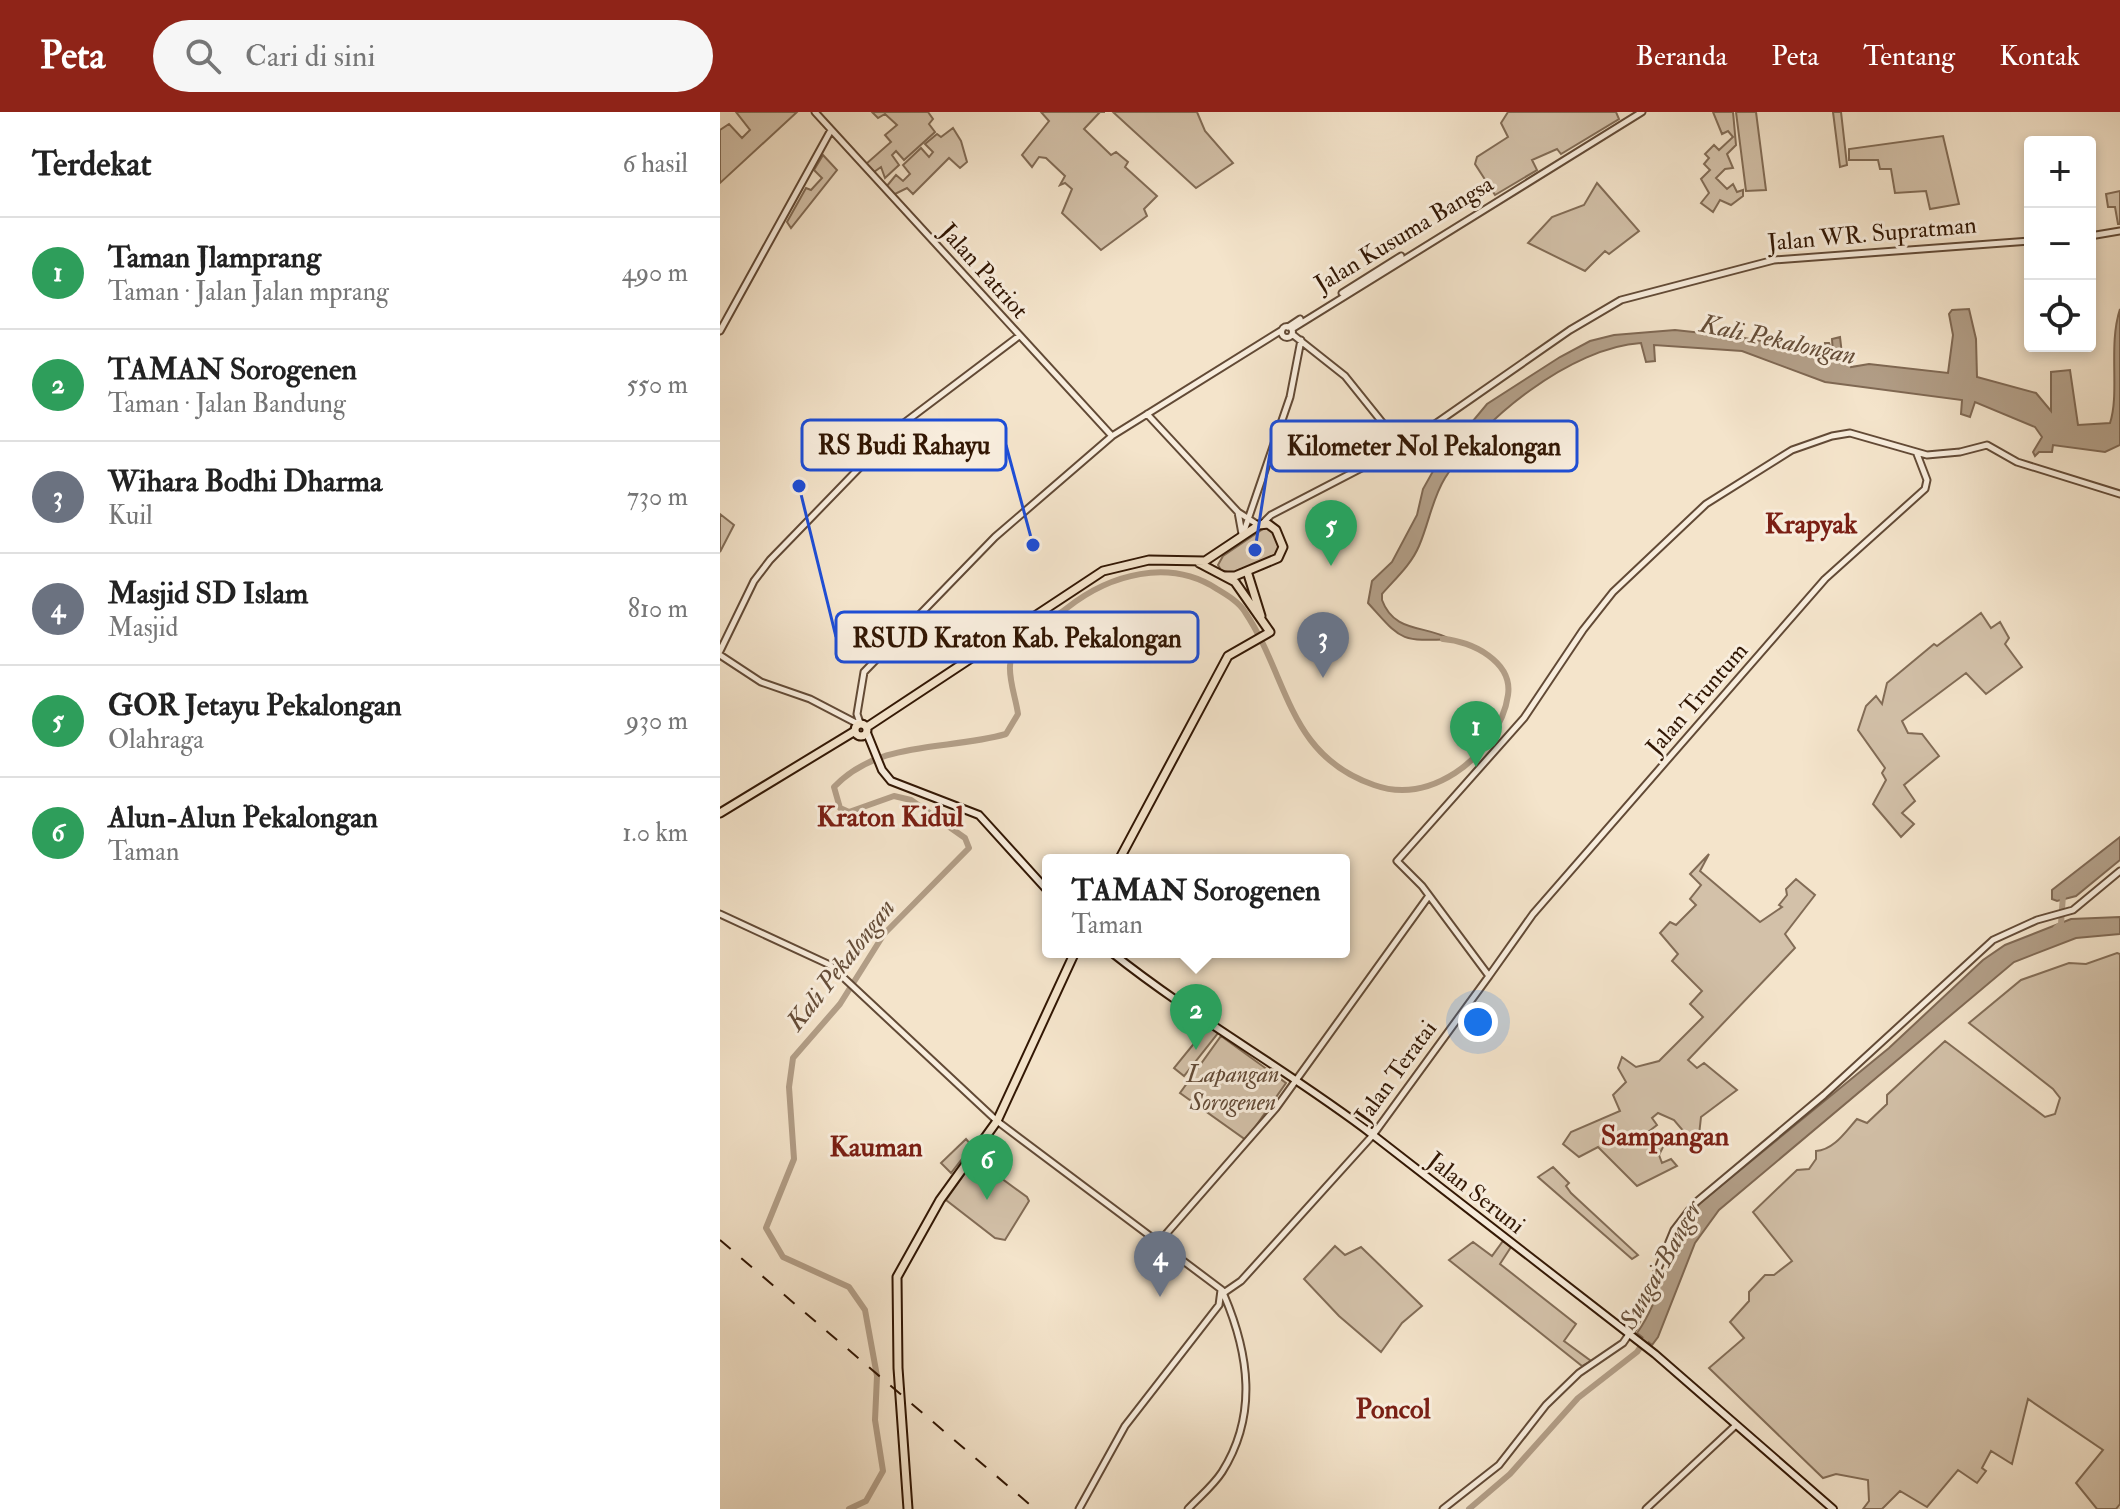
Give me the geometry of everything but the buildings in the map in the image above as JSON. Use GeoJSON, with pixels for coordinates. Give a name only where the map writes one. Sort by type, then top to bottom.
{"type":"FeatureCollection","features":[{"type":"Feature","properties":{"kind":"main road"},"geometry":{"type":"LineString","coordinates":[[720,813],[724,805],[860,732],[1103,571],[1149,560],[1197,562],[1217,556],[1260,525],[1271,527],[1283,547],[1278,558],[1247,571],[1223,575]]}},
{"type":"Feature","properties":{"kind":"main road"},"geometry":{"type":"LineString","coordinates":[[1217,556],[1216,566],[1223,575]]}},
{"type":"Feature","properties":{"kind":"main road"},"geometry":{"type":"LineString","coordinates":[[1122,854],[1228,656],[1270,632],[1235,582],[1197,562]]}},
{"type":"Feature","properties":{"kind":"main road"},"geometry":{"type":"LineString","coordinates":[[1247,571],[1261,616]]}},
{"type":"Feature","properties":{"kind":"main road"},"geometry":{"type":"LineString","coordinates":[[860,732],[882,770],[895,783],[957,803],[979,815],[1042,884]]}},
{"type":"Feature","properties":{"kind":"main road"},"geometry":{"type":"LineString","coordinates":[[908,1509],[895,1285],[906,1256],[940,1200],[997,1121],[1072,958]]}},
{"type":"Feature","properties":{"kind":"main road","name":"Jalan Seruni"},"geometry":{"type":"LineString","coordinates":[[1119,958],[1220,1033],[1297,1081],[1373,1135],[1653,1353],[1833,1509]]}},
{"type":"Feature","properties":{"kind":"street","name":"Jalan Patriot"},"geometry":{"type":"LineString","coordinates":[[815,112],[1112,436]]}},
{"type":"Feature","properties":{"kind":"street","name":"Jalan Kusuma Bangsa"},"geometry":{"type":"LineString","coordinates":[[1288,332],[1314,312],[1642,112]]}},
{"type":"Feature","properties":{"kind":"street"},"geometry":{"type":"LineString","coordinates":[[720,331],[831,130]]}},
{"type":"Feature","properties":{"kind":"street"},"geometry":{"type":"LineString","coordinates":[[2096,235],[2120,231]]}},
{"type":"Feature","properties":{"kind":"street","name":"Jalan WR. Supratman"},"geometry":{"type":"LineString","coordinates":[[1260,525],[1271,515],[1402,447],[1577,325],[1621,300],[1774,260],[2024,241]]}},
{"type":"Feature","properties":{"kind":"street","name":"Jalan Kusuma Bangsa"},"geometry":{"type":"LineString","coordinates":[[1288,332],[1314,312]]}},
{"type":"Feature","properties":{"kind":"street"},"geometry":{"type":"LineString","coordinates":[[860,732],[857,714],[860,683],[870,664],[995,537],[1112,436],[1272,337],[1288,332],[1345,376],[1402,447]]}},
{"type":"Feature","properties":{"kind":"street"},"geometry":{"type":"LineString","coordinates":[[860,732],[810,699],[761,682],[720,653],[754,581],[770,560],[900,426],[1019,336]]}},
{"type":"Feature","properties":{"kind":"street"},"geometry":{"type":"LineString","coordinates":[[1242,536],[1290,397],[1300,340]]}},
{"type":"Feature","properties":{"kind":"street"},"geometry":{"type":"LineString","coordinates":[[1147,414],[1238,512],[1260,525]]}},
{"type":"Feature","properties":{"kind":"street"},"geometry":{"type":"LineString","coordinates":[[1489,976],[1397,861],[1524,718],[1603,603],[1706,504],[1792,450],[1837,434],[1861,435],[1917,454],[1950,454],[1989,445],[2014,461],[2120,494]]}},
{"type":"Feature","properties":{"kind":"street","name":"Jalan Truntum"},"geometry":{"type":"LineString","coordinates":[[1489,976],[1533,914],[1825,579],[1925,489],[1927,480],[1917,454]]}},
{"type":"Feature","properties":{"kind":"street"},"geometry":{"type":"LineString","coordinates":[[1238,512],[1242,536]]}},
{"type":"Feature","properties":{"kind":"street"},"geometry":{"type":"LineString","coordinates":[[1271,515],[1271,527]]}},
{"type":"Feature","properties":{"kind":"street"},"geometry":{"type":"LineString","coordinates":[[1443,1509],[1489,1475],[1546,1405],[1579,1373],[1620,1346],[1630,1335],[1674,1230],[1694,1204],[1824,1095],[1993,940],[2037,920],[2069,912],[2120,871]]}},
{"type":"Feature","properties":{"kind":"street"},"geometry":{"type":"LineString","coordinates":[[1159,1242],[1297,1081],[1428,896]]}},
{"type":"Feature","properties":{"kind":"street"},"geometry":{"type":"LineString","coordinates":[[720,914],[789,943],[838,971],[997,1121],[1210,1279],[1222,1293],[1236,1321],[1247,1401],[1242,1427],[1222,1471],[1188,1509]]}},
{"type":"Feature","properties":{"kind":"street","name":"Jalan Teratai"},"geometry":{"type":"LineString","coordinates":[[1222,1293],[1236,1286],[1373,1135],[1489,976]]}},
{"type":"Feature","properties":{"kind":"street"},"geometry":{"type":"LineString","coordinates":[[1079,1509],[1125,1426],[1214,1311],[1222,1293]]}},
{"type":"Feature","properties":{"kind":"street"},"geometry":{"type":"LineString","coordinates":[[1646,1509],[1736,1425]]}},
{"type":"Feature","properties":{"kind":"green space"},"geometry":{"type":"Polygon","coordinates":[[[736,112],[797,112],[720,183],[720,130],[729,124],[742,138],[750,130],[736,112]]]}},
{"type":"Feature","properties":{"kind":"green space"},"geometry":{"type":"Polygon","coordinates":[[[872,112],[928,112],[933,119],[929,124],[935,132],[904,160],[896,151],[892,155],[899,165],[885,178],[881,167],[874,172],[866,164],[891,142],[885,135],[897,125],[885,114],[878,118],[872,112]]]}},
{"type":"Feature","properties":{"kind":"green space"},"geometry":{"type":"Polygon","coordinates":[[[1041,112],[1100,112],[1084,129],[1111,155],[1116,152],[1128,162],[1125,167],[1157,196],[1144,209],[1147,216],[1101,250],[1062,213],[1072,189],[1065,183],[1060,185],[1065,176],[1046,158],[1039,157],[1032,167],[1022,155],[1049,121],[1041,112]]]}},
{"type":"Feature","properties":{"kind":"green space"},"geometry":{"type":"Polygon","coordinates":[[[1113,112],[1197,112],[1205,131],[1233,163],[1196,188],[1113,112]]]}},
{"type":"Feature","properties":{"kind":"green space"},"geometry":{"type":"Polygon","coordinates":[[[1508,112],[1616,112],[1619,119],[1561,154],[1557,149],[1532,160],[1537,170],[1495,195],[1475,164],[1477,157],[1508,137],[1501,123],[1508,112]]]}},
{"type":"Feature","properties":{"kind":"green space"},"geometry":{"type":"Polygon","coordinates":[[[1713,112],[1733,112],[1736,145],[1727,154],[1733,168],[1725,169],[1716,178],[1727,189],[1733,184],[1737,192],[1743,190],[1743,196],[1731,205],[1720,200],[1713,212],[1701,203],[1709,193],[1701,179],[1710,170],[1704,164],[1709,158],[1705,154],[1714,145],[1719,150],[1733,137],[1728,131],[1722,134],[1713,112]]]}},
{"type":"Feature","properties":{"kind":"green space"},"geometry":{"type":"Polygon","coordinates":[[[1736,112],[1756,112],[1766,190],[1746,191],[1736,112]]]}},
{"type":"Feature","properties":{"kind":"green space"},"geometry":{"type":"Polygon","coordinates":[[[1833,112],[1841,112],[1847,165],[1840,167],[1833,112]]]}},
{"type":"Feature","properties":{"kind":"green space"},"geometry":{"type":"Polygon","coordinates":[[[953,128],[961,141],[967,162],[960,168],[949,158],[913,194],[907,188],[893,195],[886,187],[896,175],[903,181],[910,174],[903,165],[921,148],[929,157],[933,152],[925,144],[937,134],[941,137],[953,128]]]}},
{"type":"Feature","properties":{"kind":"green space"},"geometry":{"type":"Polygon","coordinates":[[[1943,136],[1959,204],[1930,209],[1926,191],[1895,193],[1891,169],[1880,169],[1878,160],[1849,160],[1849,149],[1943,136]]]}},
{"type":"Feature","properties":{"kind":"green space"},"geometry":{"type":"Polygon","coordinates":[[[823,155],[837,170],[791,228],[787,222],[806,188],[811,190],[822,178],[814,170],[823,155]]]}},
{"type":"Feature","properties":{"kind":"green space"},"geometry":{"type":"Polygon","coordinates":[[[1597,183],[1639,231],[1609,254],[1605,251],[1585,271],[1528,243],[1552,217],[1584,205],[1597,183]]]}},
{"type":"Feature","properties":{"kind":"green space"},"geometry":{"type":"Polygon","coordinates":[[[2120,191],[2118,224],[2115,207],[2108,207],[2106,194],[2120,191]]]}},
{"type":"Feature","properties":{"kind":"green space"},"geometry":{"type":"Polygon","coordinates":[[[720,514],[734,525],[720,552],[720,514]]]}},
{"type":"Feature","properties":{"kind":"green space"},"geometry":{"type":"Polygon","coordinates":[[[1266,527],[1274,531],[1281,548],[1275,556],[1234,574],[1221,570],[1218,565],[1223,556],[1266,527]]]}},
{"type":"Feature","properties":{"kind":"green space"},"geometry":{"type":"Polygon","coordinates":[[[1981,613],[1991,628],[2000,622],[2009,638],[2005,644],[2022,667],[1986,694],[1966,673],[1902,721],[1908,733],[1922,734],[1939,756],[1904,785],[1915,801],[1902,813],[1914,824],[1901,837],[1873,804],[1886,780],[1882,773],[1885,768],[1858,730],[1866,706],[1876,696],[1882,704],[1887,683],[1934,644],[1937,646],[1981,613]]]}},
{"type":"Feature","properties":{"kind":"green space"},"geometry":{"type":"Polygon","coordinates":[[[1709,854],[1700,871],[1760,922],[1782,907],[1779,905],[1787,895],[1786,889],[1796,879],[1815,895],[1785,934],[1795,948],[1688,1060],[1697,1068],[1704,1063],[1737,1090],[1701,1117],[1699,1135],[1685,1133],[1674,1120],[1658,1113],[1652,1118],[1657,1125],[1643,1136],[1647,1144],[1655,1140],[1663,1147],[1659,1155],[1662,1163],[1671,1159],[1677,1166],[1637,1186],[1598,1147],[1579,1157],[1563,1144],[1571,1132],[1620,1111],[1613,1095],[1626,1082],[1618,1068],[1622,1057],[1636,1067],[1659,1061],[1703,1017],[1690,1004],[1702,991],[1672,961],[1678,954],[1660,933],[1670,922],[1676,925],[1696,905],[1690,899],[1701,885],[1690,874],[1709,854]]]}},
{"type":"Feature","properties":{"kind":"green space"},"geometry":{"type":"Polygon","coordinates":[[[2120,954],[2120,1504],[2116,1509],[2097,1509],[2076,1483],[2103,1450],[2028,1399],[2012,1464],[1991,1451],[1982,1468],[1986,1471],[1977,1483],[1958,1470],[1927,1507],[1900,1491],[1882,1509],[1863,1509],[1869,1501],[1868,1480],[1836,1474],[1823,1478],[1709,1368],[1744,1338],[1730,1322],[1749,1301],[1749,1292],[1765,1275],[1774,1275],[1792,1261],[1753,1212],[1797,1170],[1809,1169],[1816,1159],[1816,1151],[1834,1144],[1857,1119],[1867,1123],[1887,1104],[1887,1095],[1945,1041],[2045,1117],[2055,1114],[2060,1098],[2053,1089],[1969,1023],[2021,980],[2069,963],[2086,964],[2120,954]]]}},
{"type":"Feature","properties":{"kind":"green space"},"geometry":{"type":"Polygon","coordinates":[[[1209,1025],[1218,1033],[1184,1076],[1174,1068],[1209,1025]]]}},
{"type":"Feature","properties":{"kind":"green space","name":"Lapangan Sorogenen"},"geometry":{"type":"Polygon","coordinates":[[[1221,1036],[1286,1083],[1246,1140],[1180,1093],[1221,1036]]]}},
{"type":"Feature","properties":{"kind":"green space"},"geometry":{"type":"Polygon","coordinates":[[[966,1139],[972,1146],[951,1173],[941,1163],[966,1139]]]}},
{"type":"Feature","properties":{"kind":"green space"},"geometry":{"type":"Polygon","coordinates":[[[975,1159],[1029,1201],[1005,1240],[995,1238],[946,1200],[975,1159]]]}},
{"type":"Feature","properties":{"kind":"green space"},"geometry":{"type":"Polygon","coordinates":[[[1553,1167],[1569,1183],[1566,1186],[1571,1193],[1638,1255],[1632,1259],[1538,1177],[1553,1167]]]}},
{"type":"Feature","properties":{"kind":"green space"},"geometry":{"type":"Polygon","coordinates":[[[1503,1241],[1511,1247],[1500,1264],[1576,1324],[1564,1341],[1591,1361],[1582,1366],[1449,1260],[1473,1242],[1492,1256],[1503,1241]]]}},
{"type":"Feature","properties":{"kind":"green space"},"geometry":{"type":"Polygon","coordinates":[[[1335,1246],[1345,1255],[1361,1247],[1422,1306],[1402,1323],[1381,1352],[1339,1316],[1304,1279],[1335,1246]]]}},
{"type":"Feature","properties":{"kind":"shaded area"},"geometry":{"type":"Polygon","coordinates":[[[1969,309],[1976,339],[1977,377],[2036,393],[2051,411],[2051,372],[2070,370],[2078,425],[2110,423],[2114,398],[2115,338],[2120,309],[2120,445],[2105,452],[2053,445],[2052,452],[2039,452],[2035,456],[2033,452],[2042,437],[2035,427],[1975,402],[1970,417],[1961,414],[1962,400],[1825,382],[1742,351],[1654,345],[1655,361],[1646,362],[1641,343],[1614,348],[1558,372],[1530,390],[1481,433],[1445,478],[1416,553],[1382,594],[1382,600],[1387,611],[1402,623],[1450,639],[1420,640],[1402,636],[1368,603],[1372,581],[1392,562],[1417,515],[1423,489],[1437,464],[1487,404],[1590,341],[1614,335],[1675,330],[1739,337],[1826,353],[1825,343],[1829,343],[1833,353],[1832,339],[1840,337],[1842,354],[1847,355],[1851,367],[1869,364],[1948,373],[1953,335],[1949,314],[1952,310],[1969,309]]]}},
{"type":"Feature","properties":{"kind":"shaded area"},"geometry":{"type":"Polygon","coordinates":[[[2120,837],[2120,860],[2076,896],[2057,901],[2052,899],[2052,890],[2120,837]]]}},
{"type":"Feature","properties":{"kind":"shaded area"},"geometry":{"type":"Polygon","coordinates":[[[2120,917],[2120,934],[2076,938],[2014,962],[1719,1210],[1695,1243],[1658,1337],[1652,1345],[1637,1333],[1654,1301],[1681,1233],[1700,1203],[1889,1048],[1983,960],[2005,945],[2071,919],[2120,917]]]}},
{"type":"Feature","properties":{"kind":"waterway","name":"Kali Pekalongan"},"geometry":{"type":"LineString","coordinates":[[849,1509],[866,1501],[883,1471],[875,1420],[877,1376],[865,1310],[849,1287],[783,1257],[766,1228],[794,1159],[789,1087],[793,1058],[840,1004],[884,934],[969,848],[965,838],[911,800],[894,796],[849,812],[840,808],[834,787],[852,772],[893,754],[1006,734],[1018,714],[1010,666],[1012,656],[1023,639],[1102,586],[1140,574],[1160,572],[1199,580],[1240,605],[1260,637],[1293,712],[1323,755],[1345,772],[1374,785],[1395,790],[1416,789],[1455,773],[1482,749],[1502,718],[1508,695],[1504,673],[1488,655],[1466,644],[1443,639]]}},
{"type":"Feature","properties":{"kind":"waterway","name":"Sungai Banger"},"geometry":{"type":"LineString","coordinates":[[2056,928],[2061,924],[2063,895]]}},
{"type":"Feature","properties":{"kind":"waterway","name":"Sungai Banger"},"geometry":{"type":"LineString","coordinates":[[1469,1509],[1510,1474],[1578,1398],[1637,1352],[1649,1335]]}},
{"type":"Feature","properties":{"kind":"railway"},"geometry":{"type":"LineString","coordinates":[[720,1240],[1035,1509]]}},
{"type":"Feature","properties":{"kind":"place","name":"RSUD Kraton Kab. Pekalongan"},"geometry":{"type":"Point","coordinates":[799,486]}},
{"type":"Feature","properties":{"kind":"place","name":"RS Budi Rahayu"},"geometry":{"type":"Point","coordinates":[1033,545]}},
{"type":"Feature","properties":{"kind":"place","name":"Kilometer Nol Pekalongan"},"geometry":{"type":"Point","coordinates":[1255,550]}},
{"type":"Feature","properties":{"kind":"place","name":"GOR Jetayu Pekalongan"},"geometry":{"type":"Point","coordinates":[1331,566]}},
{"type":"Feature","properties":{"kind":"place","name":"Wihara Bodhi Dharma"},"geometry":{"type":"Point","coordinates":[1323,678]}},
{"type":"Feature","properties":{"kind":"place","name":"Taman Jlamprang"},"geometry":{"type":"Point","coordinates":[1476,767]}},
{"type":"Feature","properties":{"kind":"place","name":"TAMAN Sorogenen"},"geometry":{"type":"Point","coordinates":[1196,1050]}},
{"type":"Feature","properties":{"kind":"place","name":"Alun-Alun Pekalongan"},"geometry":{"type":"Point","coordinates":[987,1200]}},
{"type":"Feature","properties":{"kind":"place","name":"Masjid SD Islam"},"geometry":{"type":"Point","coordinates":[1160,1297]}},
{"type":"Feature","properties":{"kind":"district","name":"Krapyak"},"geometry":{"type":"Point","coordinates":[1811,524]}},
{"type":"Feature","properties":{"kind":"district","name":"Kraton Kidul"},"geometry":{"type":"Point","coordinates":[890,817]}},
{"type":"Feature","properties":{"kind":"district","name":"Sampangan"},"geometry":{"type":"Point","coordinates":[1665,1136]}},
{"type":"Feature","properties":{"kind":"district","name":"Kauman"},"geometry":{"type":"Point","coordinates":[876,1147]}},
{"type":"Feature","properties":{"kind":"district","name":"Poncol"},"geometry":{"type":"Point","coordinates":[1393,1409]}}]}
